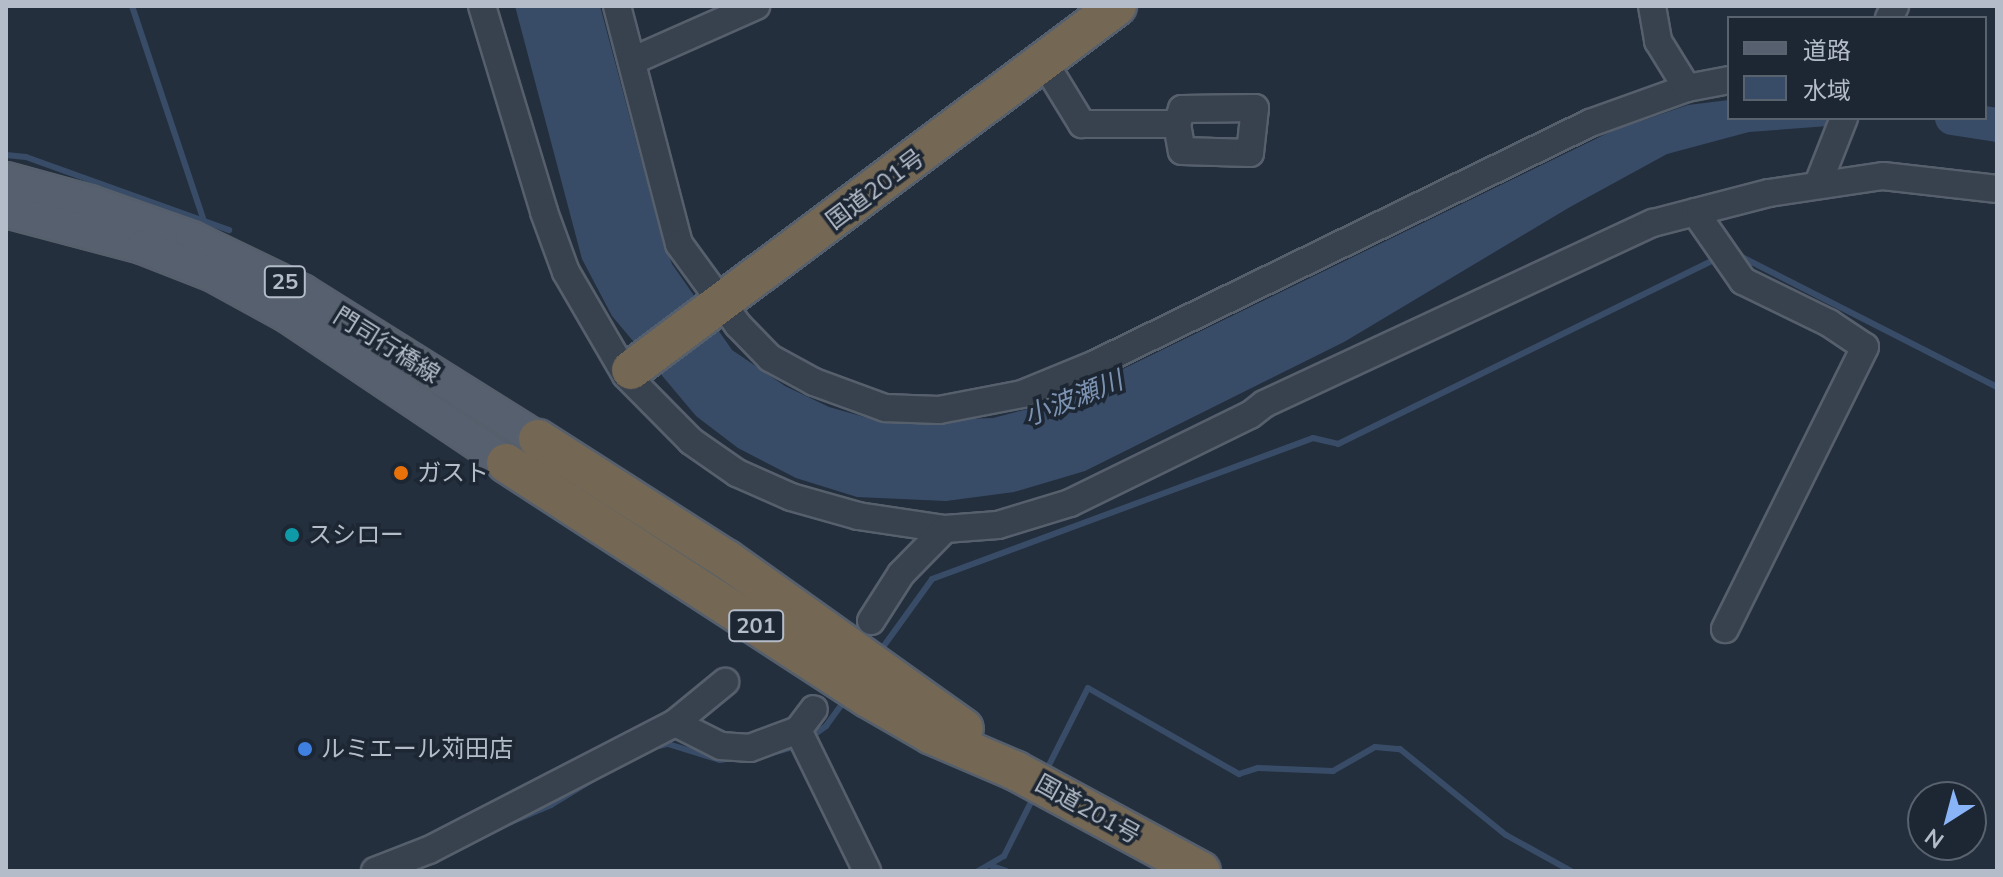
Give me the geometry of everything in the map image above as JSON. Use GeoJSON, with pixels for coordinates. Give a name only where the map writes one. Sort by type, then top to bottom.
{"type":"FeatureCollection","features":[{"type":"Feature","properties":{"kind":"highway","name":"国道201号"},"geometry":{"type":"LineString","coordinates":[[631,370],[1117,6]]}},
{"type":"Feature","properties":{"kind":"highway","name":"国道201号"},"geometry":{"type":"LineString","coordinates":[[538,439],[726,559],[951,719],[1016,771]]}},
{"type":"Feature","properties":{"kind":"highway","name":"国道201号"},"geometry":{"type":"LineString","coordinates":[[506,463],[868,698],[932,735],[1016,771],[1201,871]]}},
{"type":"Feature","properties":{"kind":"main road","name":"門司行橋線"},"geometry":{"type":"LineString","coordinates":[[6,179],[90,202],[192,238],[304,292],[538,439]]}},
{"type":"Feature","properties":{"kind":"main road","name":"門司行橋線"},"geometry":{"type":"LineString","coordinates":[[6,211],[142,247],[211,274],[286,315],[506,463]]}},
{"type":"Feature","properties":{"kind":"street"},"geometry":{"type":"LineString","coordinates":[[482,6],[544,212],[566,272],[626,375],[691,441],[737,473],[791,497],[858,516],[945,529],[998,525],[1070,503],[1250,415],[1264,404],[1653,223],[1818,184],[1883,176],[1997,189]]}},
{"type":"Feature","properties":{"kind":"street"},"geometry":{"type":"LineString","coordinates":[[617,6],[679,244],[720,306],[770,358],[814,382],[885,408],[939,410],[1022,394],[1095,364],[1590,123],[1687,88],[1727,80]]}},
{"type":"Feature","properties":{"kind":"street"},"geometry":{"type":"LineString","coordinates":[[632,61],[756,6]]}},
{"type":"Feature","properties":{"kind":"street"},"geometry":{"type":"LineString","coordinates":[[1652,6],[1658,41],[1687,88]]}},
{"type":"Feature","properties":{"kind":"street"},"geometry":{"type":"LineString","coordinates":[[1044,62],[1082,124],[1177,124]]}},
{"type":"Feature","properties":{"kind":"street"},"geometry":{"type":"LineString","coordinates":[[1818,184],[1843,120]]}},
{"type":"Feature","properties":{"kind":"street"},"geometry":{"type":"LineString","coordinates":[[1695,212],[1743,281],[1829,323],[1865,347],[1725,629]]}},
{"type":"Feature","properties":{"kind":"street"},"geometry":{"type":"LineString","coordinates":[[871,621],[901,574],[945,529]]}},
{"type":"Feature","properties":{"kind":"street"},"geometry":{"type":"LineString","coordinates":[[375,871],[424,861],[675,723],[725,682]]}},
{"type":"Feature","properties":{"kind":"street"},"geometry":{"type":"LineString","coordinates":[[675,723],[721,746],[750,748],[806,719],[867,871]]}},
{"type":"Feature","properties":{"kind":"water"},"geometry":{"type":"Polygon","coordinates":[[[515,6],[600,6],[660,230],[672,264],[732,350],[785,386],[829,407],[882,422],[993,418],[1055,402],[1612,131],[1688,105],[1727,100],[1727,120],[1831,120],[1828,126],[1749,132],[1667,154],[1570,207],[1344,342],[1085,471],[1014,492],[946,501],[857,497],[796,478],[738,448],[696,416],[612,316],[582,259],[515,6]]]}},
{"type":"Feature","properties":{"kind":"waterway"},"geometry":{"type":"LineString","coordinates":[[132,6],[204,221]]}},
{"type":"Feature","properties":{"kind":"waterway","name":"小波瀬川"},"geometry":{"type":"LineString","coordinates":[[1965,120],[1997,125]]}},
{"type":"Feature","properties":{"kind":"waterway"},"geometry":{"type":"LineString","coordinates":[[6,155],[26,157],[229,230]]}},
{"type":"Feature","properties":{"kind":"waterway"},"geometry":{"type":"LineString","coordinates":[[1736,254],[1997,387]]}},
{"type":"Feature","properties":{"kind":"waterway"},"geometry":{"type":"LineString","coordinates":[[878,654],[932,579],[1313,438],[1338,444],[1719,257]]}},
{"type":"Feature","properties":{"kind":"waterway"},"geometry":{"type":"LineString","coordinates":[[1045,773],[1088,688],[1239,774],[1258,768],[1333,771],[1375,747],[1400,749],[1506,835],[1571,871]]}},
{"type":"Feature","properties":{"kind":"waterway"},"geometry":{"type":"LineString","coordinates":[[811,737],[826,726],[846,698]]}},
{"type":"Feature","properties":{"kind":"waterway"},"geometry":{"type":"LineString","coordinates":[[650,748],[668,744],[720,760],[732,758]]}},
{"type":"Feature","properties":{"kind":"waterway"},"geometry":{"type":"LineString","coordinates":[[771,753],[798,746]]}},
{"type":"Feature","properties":{"kind":"waterway"},"geometry":{"type":"LineString","coordinates":[[506,824],[551,805],[595,778]]}},
{"type":"Feature","properties":{"kind":"waterway"},"geometry":{"type":"LineString","coordinates":[[978,871],[1004,856],[1035,794]]}},
{"type":"Feature","properties":{"kind":"waterway"},"geometry":{"type":"LineString","coordinates":[[989,865],[1006,871]]}},
{"type":"Feature","properties":{"kind":"place","name":"ガスト"},"geometry":{"type":"Point","coordinates":[401,473]}},
{"type":"Feature","properties":{"kind":"place","name":"スシロー"},"geometry":{"type":"Point","coordinates":[292,535]}},
{"type":"Feature","properties":{"kind":"place","name":"ルミエール苅田店"},"geometry":{"type":"Point","coordinates":[305,749]}}]}
